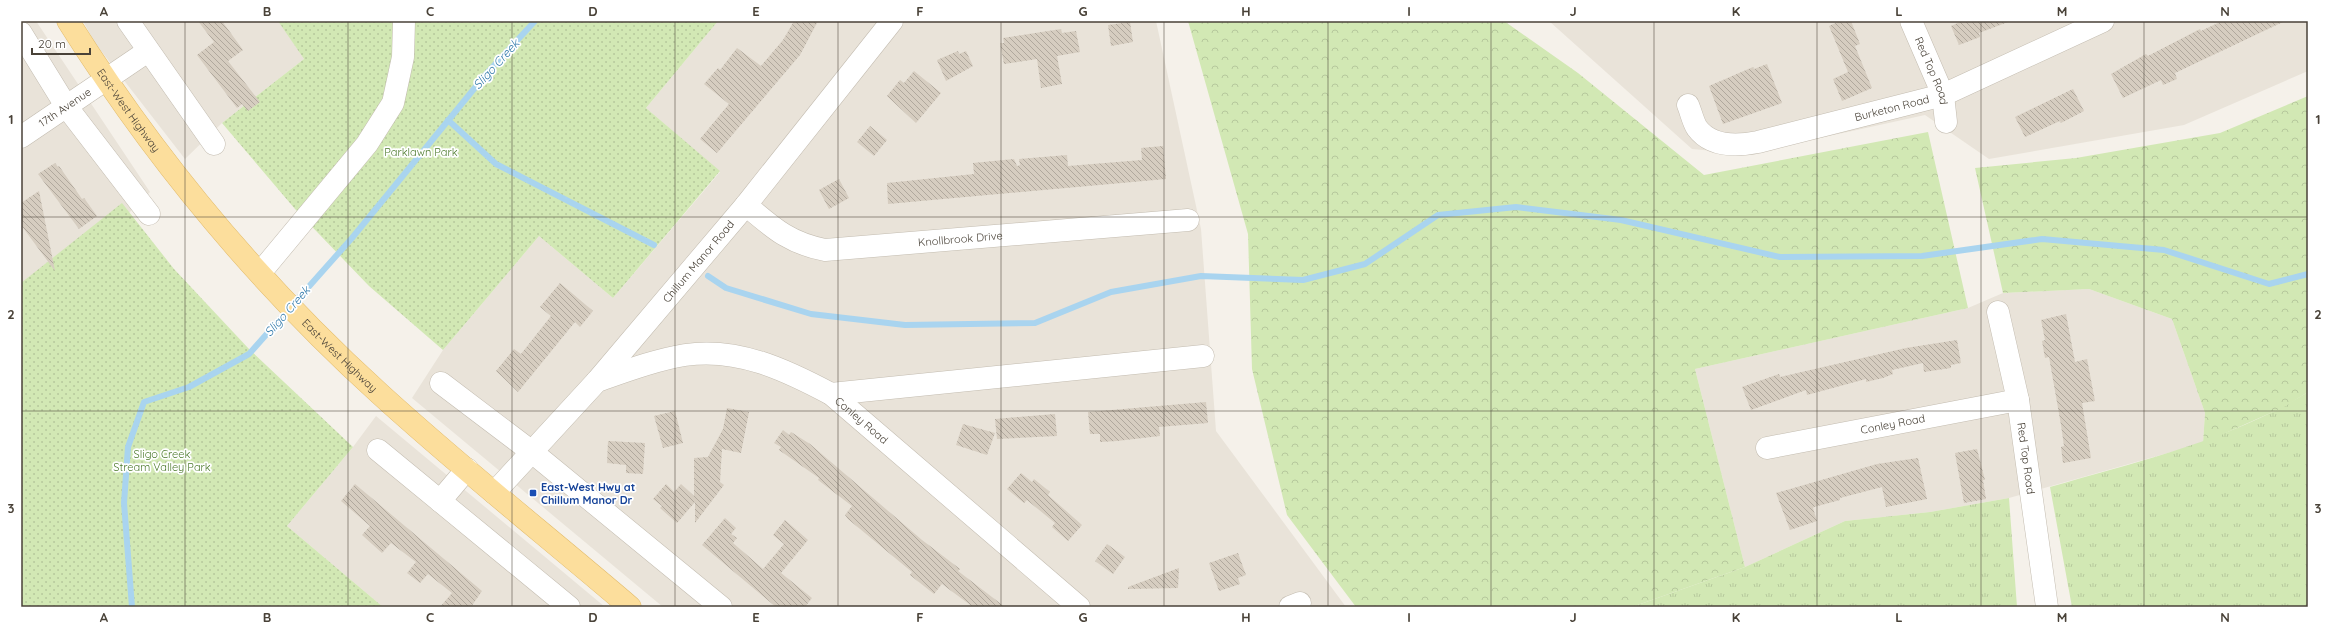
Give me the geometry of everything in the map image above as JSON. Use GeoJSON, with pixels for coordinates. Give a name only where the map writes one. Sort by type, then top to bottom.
{"type":"FeatureCollection","features":[{"type":"Feature","properties":{"kind":"main road","name":"East-West Highway"},"geometry":{"type":"LineString","coordinates":[[68,21],[105,80],[164,159],[306,323],[380,394],[630,607]]}},
{"type":"Feature","properties":{"kind":"street"},"geometry":{"type":"LineString","coordinates":[[128,21],[214,144]]}},
{"type":"Feature","properties":{"kind":"street"},"geometry":{"type":"LineString","coordinates":[[265,277],[368,144],[393,103],[403,57],[404,21]]}},
{"type":"Feature","properties":{"kind":"street","name":"Chillum Manor Road"},"geometry":{"type":"LineString","coordinates":[[494,492],[597,381],[746,205],[892,21]]}},
{"type":"Feature","properties":{"kind":"street","name":"Red Top Road"},"geometry":{"type":"LineString","coordinates":[[1911,21],[1943,95],[1946,122]]}},
{"type":"Feature","properties":{"kind":"street","name":"Burketon Road"},"geometry":{"type":"LineString","coordinates":[[1688,105],[1697,128],[1708,138],[1734,145],[1758,142],[1943,95],[2103,21]]}},
{"type":"Feature","properties":{"kind":"street"},"geometry":{"type":"LineString","coordinates":[[21,33],[66,106],[149,214]]}},
{"type":"Feature","properties":{"kind":"street","name":"17th Avenue"},"geometry":{"type":"LineString","coordinates":[[21,137],[148,51]]}},
{"type":"Feature","properties":{"kind":"street","name":"Knollbrook Drive"},"geometry":{"type":"LineString","coordinates":[[746,205],[780,234],[797,243],[825,250],[1188,220]]}},
{"type":"Feature","properties":{"kind":"street","name":"Red Top Road"},"geometry":{"type":"LineString","coordinates":[[1998,312],[2018,400],[2047,607]]}},
{"type":"Feature","properties":{"kind":"street","name":"Conley Road"},"geometry":{"type":"LineString","coordinates":[[597,381],[652,362],[687,355],[718,354],[746,358],[774,366],[831,394],[1079,607]]}},
{"type":"Feature","properties":{"kind":"street"},"geometry":{"type":"LineString","coordinates":[[831,394],[1203,356]]}},
{"type":"Feature","properties":{"kind":"street"},"geometry":{"type":"LineString","coordinates":[[442,382],[532,452],[721,607]]}},
{"type":"Feature","properties":{"kind":"street","name":"Conley Road"},"geometry":{"type":"LineString","coordinates":[[1767,448],[2018,400]]}},
{"type":"Feature","properties":{"kind":"street"},"geometry":{"type":"LineString","coordinates":[[378,450],[569,607]]}},
{"type":"Feature","properties":{"kind":"street"},"geometry":{"type":"LineString","coordinates":[[440,501],[467,469]]}},
{"type":"Feature","properties":{"kind":"shaded area"},"geometry":{"type":"Polygon","coordinates":[[[21,21],[36,21],[150,192],[21,320],[21,21]]]}},
{"type":"Feature","properties":{"kind":"shaded area"},"geometry":{"type":"Polygon","coordinates":[[[83,21],[279,21],[304,59],[222,123],[185,159],[95,43],[83,21]]]}},
{"type":"Feature","properties":{"kind":"shaded area"},"geometry":{"type":"Polygon","coordinates":[[[718,21],[1156,21],[1201,229],[1216,431],[1346,607],[663,607],[412,398],[443,350],[539,236],[613,298],[720,172],[646,108],[718,21]]]}},
{"type":"Feature","properties":{"kind":"shaded area"},"geometry":{"type":"Polygon","coordinates":[[[1549,21],[2308,21],[2308,71],[2184,125],[1989,159],[1925,115],[1747,154],[1692,149],[1549,21]]]}},
{"type":"Feature","properties":{"kind":"shaded area"},"geometry":{"type":"Polygon","coordinates":[[[2089,289],[2172,319],[2205,413],[2203,443],[2009,498],[1930,512],[1845,521],[1745,567],[1695,369],[1968,308],[2003,293],[2089,289]]]}},
{"type":"Feature","properties":{"kind":"shaded area"},"geometry":{"type":"Polygon","coordinates":[[[376,416],[605,607],[383,607],[287,526],[353,447],[376,416]]]}},
{"type":"Feature","properties":{"kind":"green space","name":"Parklawn Park"},"geometry":{"type":"Polygon","coordinates":[[[278,21],[718,21],[646,108],[720,171],[613,298],[539,236],[443,350],[369,286],[295,209],[222,123],[304,59],[278,21]]]}},
{"type":"Feature","properties":{"kind":"green space"},"geometry":{"type":"Polygon","coordinates":[[[1188,21],[1504,21],[1578,73],[1704,175],[1928,132],[1968,308],[1695,369],[1745,567],[1632,607],[1356,607],[1287,515],[1252,369],[1248,234],[1188,21]]]}},
{"type":"Feature","properties":{"kind":"green space"},"geometry":{"type":"Polygon","coordinates":[[[2308,96],[2308,392],[2284,407],[2203,443],[2205,413],[2172,319],[2089,289],[2003,293],[1975,168],[2076,158],[2220,133],[2308,96]]]}},
{"type":"Feature","properties":{"kind":"green space","name":"Sligo Creek Stream Valley Park"},"geometry":{"type":"Polygon","coordinates":[[[122,203],[174,269],[249,349],[353,447],[287,526],[383,607],[21,607],[21,283],[122,203]]]}},
{"type":"Feature","properties":{"kind":"green space"},"geometry":{"type":"Polygon","coordinates":[[[2308,392],[2308,607],[2072,607],[2050,487],[2215,437],[2278,409],[2308,392]]]}},
{"type":"Feature","properties":{"kind":"green space"},"geometry":{"type":"Polygon","coordinates":[[[2009,498],[2017,607],[1632,607],[1745,567],[1845,521],[1930,512],[2009,498]]]}},
{"type":"Feature","properties":{"kind":"building"},"geometry":{"type":"Polygon","coordinates":[[[198,21],[222,21],[243,50],[228,61],[260,102],[248,111],[242,104],[237,108],[197,55],[214,42],[198,21]]]}},
{"type":"Feature","properties":{"kind":"building"},"geometry":{"type":"Polygon","coordinates":[[[794,21],[818,21],[800,55],[717,153],[700,139],[729,104],[704,84],[718,68],[720,70],[737,48],[761,66],[783,40],[794,21]]]}},
{"type":"Feature","properties":{"kind":"building"},"geometry":{"type":"Polygon","coordinates":[[[1840,21],[1851,21],[1860,44],[1855,46],[1872,88],[1842,101],[1833,79],[1848,72],[1829,26],[1840,21]]]}},
{"type":"Feature","properties":{"kind":"building"},"geometry":{"type":"Polygon","coordinates":[[[1962,21],[2008,22],[1979,33],[1980,37],[1959,45],[1951,26],[1962,21]]]}},
{"type":"Feature","properties":{"kind":"building"},"geometry":{"type":"Polygon","coordinates":[[[2222,21],[2285,21],[2175,73],[2177,79],[2163,85],[2161,80],[2123,98],[2111,74],[2146,54],[2148,56],[2200,29],[2201,31],[2222,21]]]}},
{"type":"Feature","properties":{"kind":"building"},"geometry":{"type":"Polygon","coordinates":[[[1130,22],[1133,42],[1111,46],[1108,25],[1130,22]]]}},
{"type":"Feature","properties":{"kind":"building"},"geometry":{"type":"Polygon","coordinates":[[[1061,29],[1062,33],[1076,31],[1080,52],[1057,56],[1062,84],[1041,88],[1037,59],[1004,64],[1000,43],[1004,43],[1003,38],[1061,29]]]}},
{"type":"Feature","properties":{"kind":"building"},"geometry":{"type":"Polygon","coordinates":[[[958,51],[959,54],[966,51],[973,66],[946,81],[937,60],[958,51]]]}},
{"type":"Feature","properties":{"kind":"building"},"geometry":{"type":"Polygon","coordinates":[[[1767,64],[1782,103],[1723,124],[1709,86],[1753,67],[1754,69],[1767,64]]]}},
{"type":"Feature","properties":{"kind":"building"},"geometry":{"type":"Polygon","coordinates":[[[914,71],[941,93],[916,123],[887,96],[900,80],[904,83],[914,71]]]}},
{"type":"Feature","properties":{"kind":"building"},"geometry":{"type":"Polygon","coordinates":[[[2073,89],[2084,111],[2061,123],[2060,121],[2025,137],[2015,117],[2073,89]]]}},
{"type":"Feature","properties":{"kind":"building"},"geometry":{"type":"Polygon","coordinates":[[[870,126],[887,140],[874,156],[857,142],[870,126]]]}},
{"type":"Feature","properties":{"kind":"building"},"geometry":{"type":"Polygon","coordinates":[[[1163,146],[1166,179],[888,204],[887,183],[974,174],[973,163],[1014,159],[1017,166],[1020,165],[1019,159],[1067,155],[1068,166],[1142,160],[1141,148],[1163,146]]]}},
{"type":"Feature","properties":{"kind":"building"},"geometry":{"type":"Polygon","coordinates":[[[55,163],[58,167],[59,166],[82,199],[84,198],[97,216],[79,229],[38,174],[55,163]]]}},
{"type":"Feature","properties":{"kind":"building"},"geometry":{"type":"Polygon","coordinates":[[[839,179],[849,198],[829,209],[819,190],[839,179]]]}},
{"type":"Feature","properties":{"kind":"building"},"geometry":{"type":"Polygon","coordinates":[[[39,191],[55,271],[21,225],[21,203],[39,191]]]}},
{"type":"Feature","properties":{"kind":"building"},"geometry":{"type":"Polygon","coordinates":[[[560,283],[593,311],[580,327],[575,322],[518,392],[496,371],[514,349],[521,354],[551,316],[540,307],[560,283]]]}},
{"type":"Feature","properties":{"kind":"building"},"geometry":{"type":"Polygon","coordinates":[[[2066,314],[2075,362],[2087,359],[2095,401],[2082,403],[2091,458],[2063,463],[2061,447],[2064,446],[2061,425],[2049,357],[2045,358],[2042,341],[2045,340],[2041,320],[2066,314]]]}},
{"type":"Feature","properties":{"kind":"building"},"geometry":{"type":"Polygon","coordinates":[[[1957,340],[1961,363],[1951,365],[1951,368],[1924,372],[1923,363],[1892,370],[1893,374],[1866,382],[1866,379],[1807,395],[1806,390],[1751,410],[1742,387],[1779,374],[1780,377],[1906,348],[1957,340]]]}},
{"type":"Feature","properties":{"kind":"building"},"geometry":{"type":"Polygon","coordinates":[[[1206,402],[1208,423],[1159,427],[1160,436],[1117,441],[1100,442],[1100,434],[1090,434],[1088,412],[1206,402]]]}},
{"type":"Feature","properties":{"kind":"building"},"geometry":{"type":"Polygon","coordinates":[[[727,408],[749,412],[741,453],[722,449],[720,482],[724,485],[695,523],[695,502],[677,523],[660,508],[662,506],[653,499],[666,484],[674,492],[681,484],[694,496],[694,458],[708,457],[723,429],[727,408]]]}},
{"type":"Feature","properties":{"kind":"building"},"geometry":{"type":"Polygon","coordinates":[[[675,411],[683,443],[663,448],[654,416],[675,411]]]}},
{"type":"Feature","properties":{"kind":"building"},"geometry":{"type":"Polygon","coordinates":[[[1055,414],[1057,436],[997,439],[995,419],[1055,414]]]}},
{"type":"Feature","properties":{"kind":"building"},"geometry":{"type":"Polygon","coordinates":[[[963,424],[995,433],[987,455],[956,445],[963,424]]]}},
{"type":"Feature","properties":{"kind":"building"},"geometry":{"type":"Polygon","coordinates":[[[783,430],[789,435],[791,432],[810,444],[922,540],[960,569],[958,571],[1005,607],[973,607],[942,584],[934,594],[910,575],[912,572],[848,519],[845,515],[852,506],[818,480],[819,478],[779,450],[781,447],[774,443],[783,430]]]}},
{"type":"Feature","properties":{"kind":"building"},"geometry":{"type":"Polygon","coordinates":[[[608,441],[645,443],[643,474],[626,473],[626,465],[607,463],[608,441]]]}},
{"type":"Feature","properties":{"kind":"building"},"geometry":{"type":"Polygon","coordinates":[[[1977,449],[1985,480],[1983,480],[1986,499],[1964,503],[1955,453],[1977,449]]]}},
{"type":"Feature","properties":{"kind":"building"},"geometry":{"type":"Polygon","coordinates":[[[1918,458],[1927,499],[1886,507],[1882,487],[1840,498],[1840,500],[1814,507],[1817,521],[1790,530],[1776,493],[1877,464],[1918,458]]]}},
{"type":"Feature","properties":{"kind":"building"},"geometry":{"type":"Polygon","coordinates":[[[1021,473],[1032,482],[1034,479],[1050,492],[1048,495],[1082,525],[1068,541],[1052,527],[1055,523],[1027,500],[1024,503],[1007,489],[1021,473]]]}},
{"type":"Feature","properties":{"kind":"building"},"geometry":{"type":"Polygon","coordinates":[[[355,484],[482,591],[471,607],[440,607],[452,593],[428,574],[420,583],[407,573],[416,562],[391,543],[382,553],[362,535],[370,526],[341,501],[355,484]]]}},
{"type":"Feature","properties":{"kind":"building"},"geometry":{"type":"Polygon","coordinates":[[[725,518],[736,528],[731,534],[737,538],[733,543],[763,569],[784,544],[773,535],[785,520],[808,540],[781,573],[812,598],[805,607],[776,607],[702,545],[725,518]]]}},
{"type":"Feature","properties":{"kind":"building"},"geometry":{"type":"Polygon","coordinates":[[[1107,544],[1125,557],[1113,574],[1095,561],[1107,544]]]}},
{"type":"Feature","properties":{"kind":"building"},"geometry":{"type":"Polygon","coordinates":[[[1238,553],[1246,575],[1238,578],[1240,584],[1219,591],[1209,563],[1238,553]]]}},
{"type":"Feature","properties":{"kind":"building"},"geometry":{"type":"Polygon","coordinates":[[[1179,568],[1178,588],[1128,589],[1128,587],[1179,568]]]}},
{"type":"Feature","properties":{"kind":"waterway","name":"Sligo Creek"},"geometry":{"type":"LineString","coordinates":[[132,607],[124,503],[128,447],[144,402],[189,387],[249,354],[352,238],[487,73],[535,21]]}},
{"type":"Feature","properties":{"kind":"waterway"},"geometry":{"type":"LineString","coordinates":[[448,120],[496,164],[654,245]]}},
{"type":"Feature","properties":{"kind":"waterway"},"geometry":{"type":"LineString","coordinates":[[708,276],[726,288],[811,314],[905,325],[1035,323],[1111,292],[1201,276],[1303,280],[1365,264],[1438,215],[1516,207],[1621,220],[1780,257],[1922,256],[2042,239],[2164,250],[2269,284],[2308,274]]}},
{"type":"Feature","properties":{"kind":"place","name":"East-West Hwy at Chillum Manor Dr"},"geometry":{"type":"Point","coordinates":[533,493]}}]}
